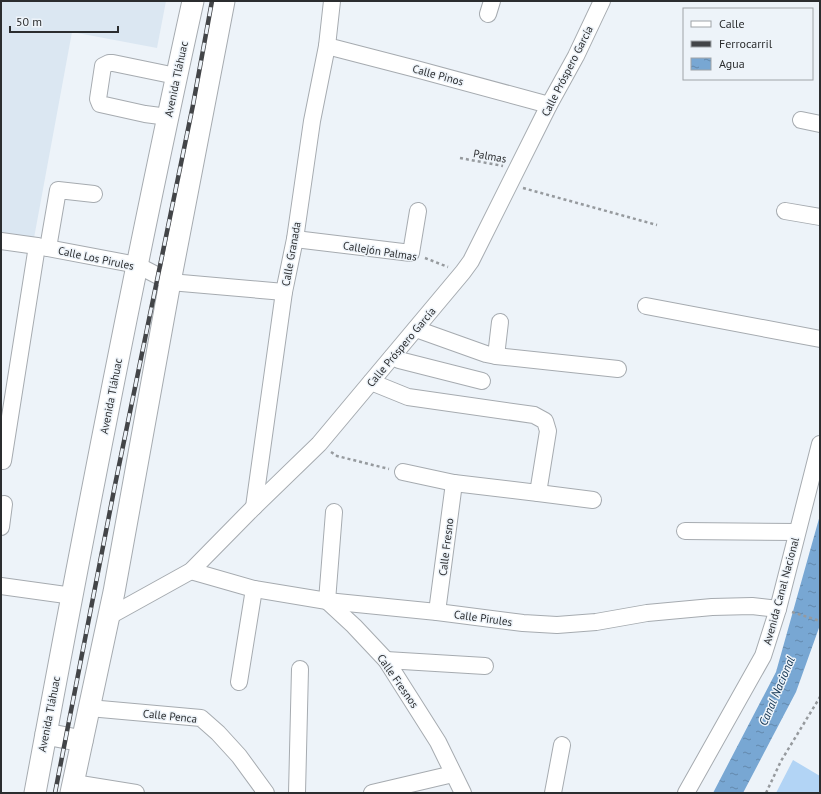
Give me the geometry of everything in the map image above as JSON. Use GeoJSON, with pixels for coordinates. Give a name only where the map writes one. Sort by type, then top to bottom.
{"type":"FeatureCollection","features":[{"type":"Feature","properties":{"kind":"main road","name":"Avenida Tláhuac"},"geometry":{"type":"LineString","coordinates":[[35,793],[137,265],[193,1]]}},
{"type":"Feature","properties":{"kind":"main road"},"geometry":{"type":"LineString","coordinates":[[72,788],[108,617],[224,1]]}},
{"type":"Feature","properties":{"kind":"main road"},"geometry":{"type":"LineString","coordinates":[[46,734],[82,741]]}},
{"type":"Feature","properties":{"kind":"street","name":"Calle Granada"},"geometry":{"type":"LineString","coordinates":[[254,507],[284,292],[295,239],[312,121],[327,46],[332,1]]}},
{"type":"Feature","properties":{"kind":"street","name":"Calle Próspero García"},"geometry":{"type":"LineString","coordinates":[[108,617],[191,572],[254,507],[319,444],[463,272],[471,261],[549,104],[576,56],[602,1]]}},
{"type":"Feature","properties":{"kind":"street","name":"Calle Pinos"},"geometry":{"type":"LineString","coordinates":[[327,46],[549,104]]}},
{"type":"Feature","properties":{"kind":"street"},"geometry":{"type":"LineString","coordinates":[[168,117],[145,114],[100,104],[98,99],[103,66],[113,63],[176,76]]}},
{"type":"Feature","properties":{"kind":"street"},"geometry":{"type":"LineString","coordinates":[[801,120],[820,124]]}},
{"type":"Feature","properties":{"kind":"street"},"geometry":{"type":"LineString","coordinates":[[3,461],[43,247],[58,190],[94,194]]}},
{"type":"Feature","properties":{"kind":"street"},"geometry":{"type":"LineString","coordinates":[[411,253],[418,211]]}},
{"type":"Feature","properties":{"kind":"street"},"geometry":{"type":"LineString","coordinates":[[785,211],[820,217]]}},
{"type":"Feature","properties":{"kind":"street","name":"Callejón Palmas"},"geometry":{"type":"LineString","coordinates":[[295,239],[411,253]]}},
{"type":"Feature","properties":{"kind":"street","name":"Calle Los Pirules"},"geometry":{"type":"LineString","coordinates":[[1,242],[43,247],[137,265],[170,282],[284,292]]}},
{"type":"Feature","properties":{"kind":"street"},"geometry":{"type":"LineString","coordinates":[[646,306],[820,340]]}},
{"type":"Feature","properties":{"kind":"street"},"geometry":{"type":"LineString","coordinates":[[496,356],[500,322]]}},
{"type":"Feature","properties":{"kind":"street"},"geometry":{"type":"LineString","coordinates":[[416,329],[486,354],[496,356],[618,369]]}},
{"type":"Feature","properties":{"kind":"street"},"geometry":{"type":"LineString","coordinates":[[392,357],[482,381]]}},
{"type":"Feature","properties":{"kind":"street"},"geometry":{"type":"LineString","coordinates":[[371,382],[408,397],[534,415],[545,420],[548,430],[538,493]]}},
{"type":"Feature","properties":{"kind":"street","name":"Avenida Canal Nacional"},"geometry":{"type":"LineString","coordinates":[[686,793],[763,656],[784,610],[797,532],[820,444]]}},
{"type":"Feature","properties":{"kind":"street"},"geometry":{"type":"LineString","coordinates":[[403,472],[454,483],[594,500]]}},
{"type":"Feature","properties":{"kind":"street","name":"Calle Fresno"},"geometry":{"type":"LineString","coordinates":[[438,612],[454,483]]}},
{"type":"Feature","properties":{"kind":"street"},"geometry":{"type":"LineString","coordinates":[[1,527],[4,504]]}},
{"type":"Feature","properties":{"kind":"street"},"geometry":{"type":"LineString","coordinates":[[326,601],[334,512]]}},
{"type":"Feature","properties":{"kind":"street"},"geometry":{"type":"LineString","coordinates":[[685,531],[797,532]]}},
{"type":"Feature","properties":{"kind":"street","name":"Calle Pirules"},"geometry":{"type":"LineString","coordinates":[[191,572],[254,589],[326,601],[438,612],[524,623],[557,625],[596,622],[647,613],[712,607],[752,606],[784,610]]}},
{"type":"Feature","properties":{"kind":"street"},"geometry":{"type":"LineString","coordinates":[[1,586],[72,596]]}},
{"type":"Feature","properties":{"kind":"street"},"geometry":{"type":"LineString","coordinates":[[239,682],[254,589]]}},
{"type":"Feature","properties":{"kind":"street","name":"Calle Fresnos"},"geometry":{"type":"LineString","coordinates":[[326,601],[354,626],[386,660],[438,742],[463,793]]}},
{"type":"Feature","properties":{"kind":"street"},"geometry":{"type":"LineString","coordinates":[[386,660],[485,666]]}},
{"type":"Feature","properties":{"kind":"street"},"geometry":{"type":"LineString","coordinates":[[297,793],[300,669]]}},
{"type":"Feature","properties":{"kind":"street","name":"Calle Penca"},"geometry":{"type":"LineString","coordinates":[[89,708],[201,718],[239,756],[266,793]]}},
{"type":"Feature","properties":{"kind":"street"},"geometry":{"type":"LineString","coordinates":[[552,793],[562,745]]}},
{"type":"Feature","properties":{"kind":"street"},"geometry":{"type":"LineString","coordinates":[[372,793],[392,791],[453,774]]}},
{"type":"Feature","properties":{"kind":"street"},"geometry":{"type":"LineString","coordinates":[[72,788],[136,793]]}},
{"type":"Feature","properties":{"kind":"path","name":"Palmas"},"geometry":{"type":"LineString","coordinates":[[460,158],[517,168]]}},
{"type":"Feature","properties":{"kind":"path"},"geometry":{"type":"LineString","coordinates":[[509,184],[657,225]]}},
{"type":"Feature","properties":{"kind":"path","name":"Callejón Palmas"},"geometry":{"type":"LineString","coordinates":[[411,253],[463,272]]}},
{"type":"Feature","properties":{"kind":"path"},"geometry":{"type":"LineString","coordinates":[[319,444],[337,456],[403,472]]}},
{"type":"Feature","properties":{"kind":"path"},"geometry":{"type":"LineString","coordinates":[[784,610],[820,620]]}},
{"type":"Feature","properties":{"kind":"path"},"geometry":{"type":"LineString","coordinates":[[766,793],[781,761],[820,697]]}},
{"type":"Feature","properties":{"kind":"shaded area"},"geometry":{"type":"Polygon","coordinates":[[[1,1],[166,1],[157,48],[72,32],[34,238],[1,234],[1,1]]]}},
{"type":"Feature","properties":{"kind":"shaded area"},"geometry":{"type":"Polygon","coordinates":[[[793,760],[820,776],[820,793],[776,793],[793,760]]]}},
{"type":"Feature","properties":{"kind":"water","name":"Canal Nacional"},"geometry":{"type":"Polygon","coordinates":[[[820,515],[820,625],[796,692],[743,793],[713,793],[776,672],[820,515]]]}},
{"type":"Feature","properties":{"kind":"railway"},"geometry":{"type":"LineString","coordinates":[[55,793],[115,485],[193,105],[212,1]]}}]}
